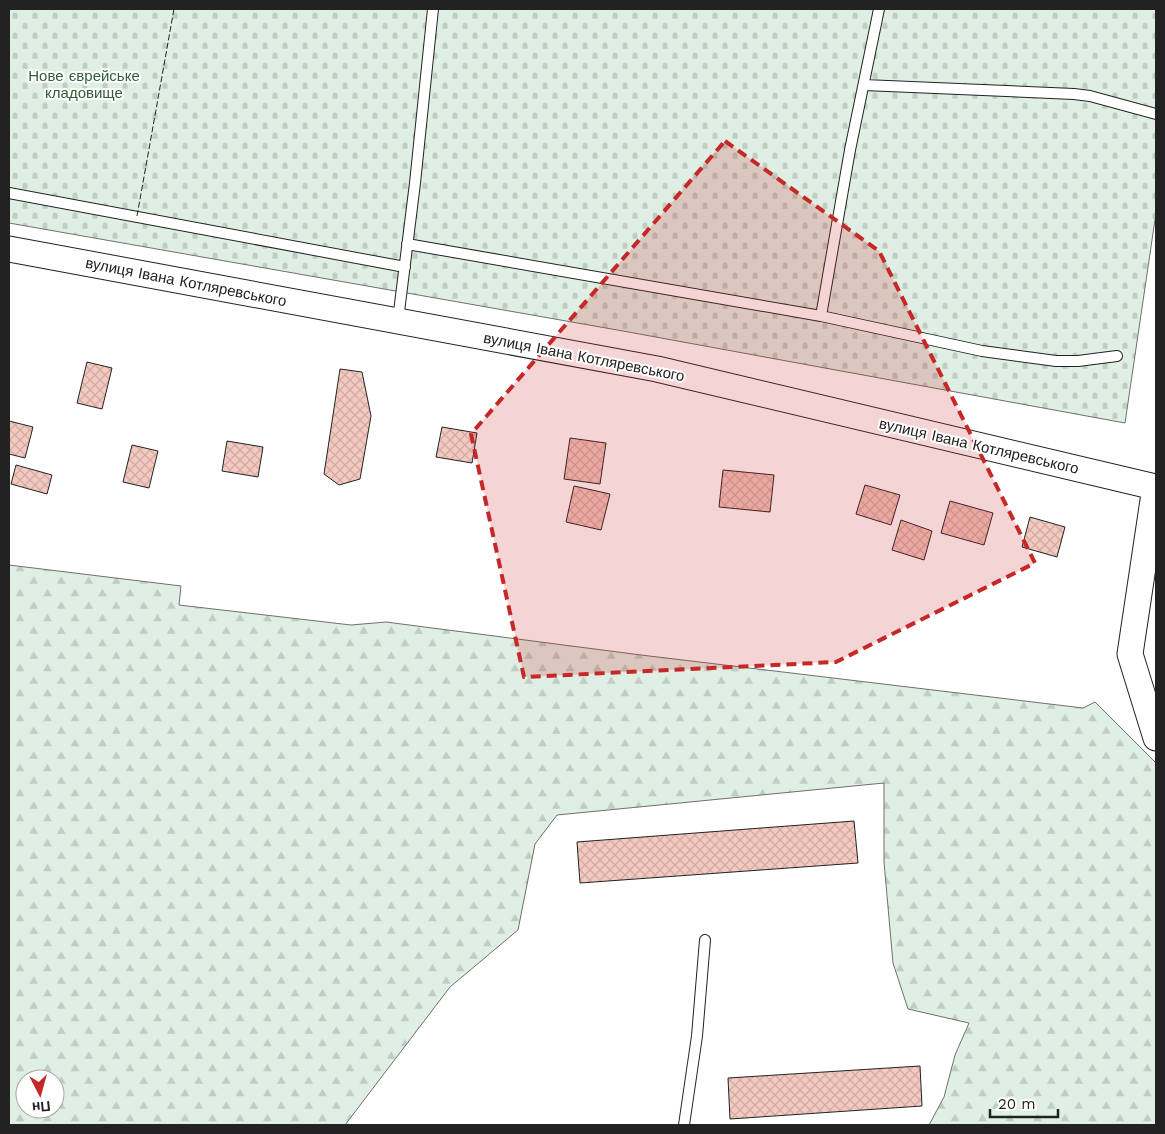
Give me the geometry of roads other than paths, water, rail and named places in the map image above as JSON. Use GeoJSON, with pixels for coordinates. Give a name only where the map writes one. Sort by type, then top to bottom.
{"type":"FeatureCollection","features":[{"type":"Feature","properties":{"kind":"street","name":"вулиця Івана Котляревського"},"geometry":{"type":"LineString","coordinates":[[9,249],[657,369],[1154,487],[1130,654],[1156,738]]}},
{"type":"Feature","properties":{"kind":"lane"},"geometry":{"type":"LineString","coordinates":[[398,321],[433,9]]}},
{"type":"Feature","properties":{"kind":"lane"},"geometry":{"type":"LineString","coordinates":[[821,316],[879,9]]}},
{"type":"Feature","properties":{"kind":"lane"},"geometry":{"type":"LineString","coordinates":[[864,85],[1074,94],[1090,96],[1156,114]]}},
{"type":"Feature","properties":{"kind":"lane"},"geometry":{"type":"LineString","coordinates":[[9,193],[405,267]]}},
{"type":"Feature","properties":{"kind":"lane"},"geometry":{"type":"LineString","coordinates":[[407,244],[821,316],[982,351],[1056,361],[1078,361],[1117,356]]}},
{"type":"Feature","properties":{"kind":"lane"},"geometry":{"type":"LineString","coordinates":[[684,1125],[697,1036],[705,940]]}},
{"type":"Feature","properties":{"kind":"park label","name":"Нове єврейське кладовище"},"geometry":{"type":"Point","coordinates":[84,84]}}]}
